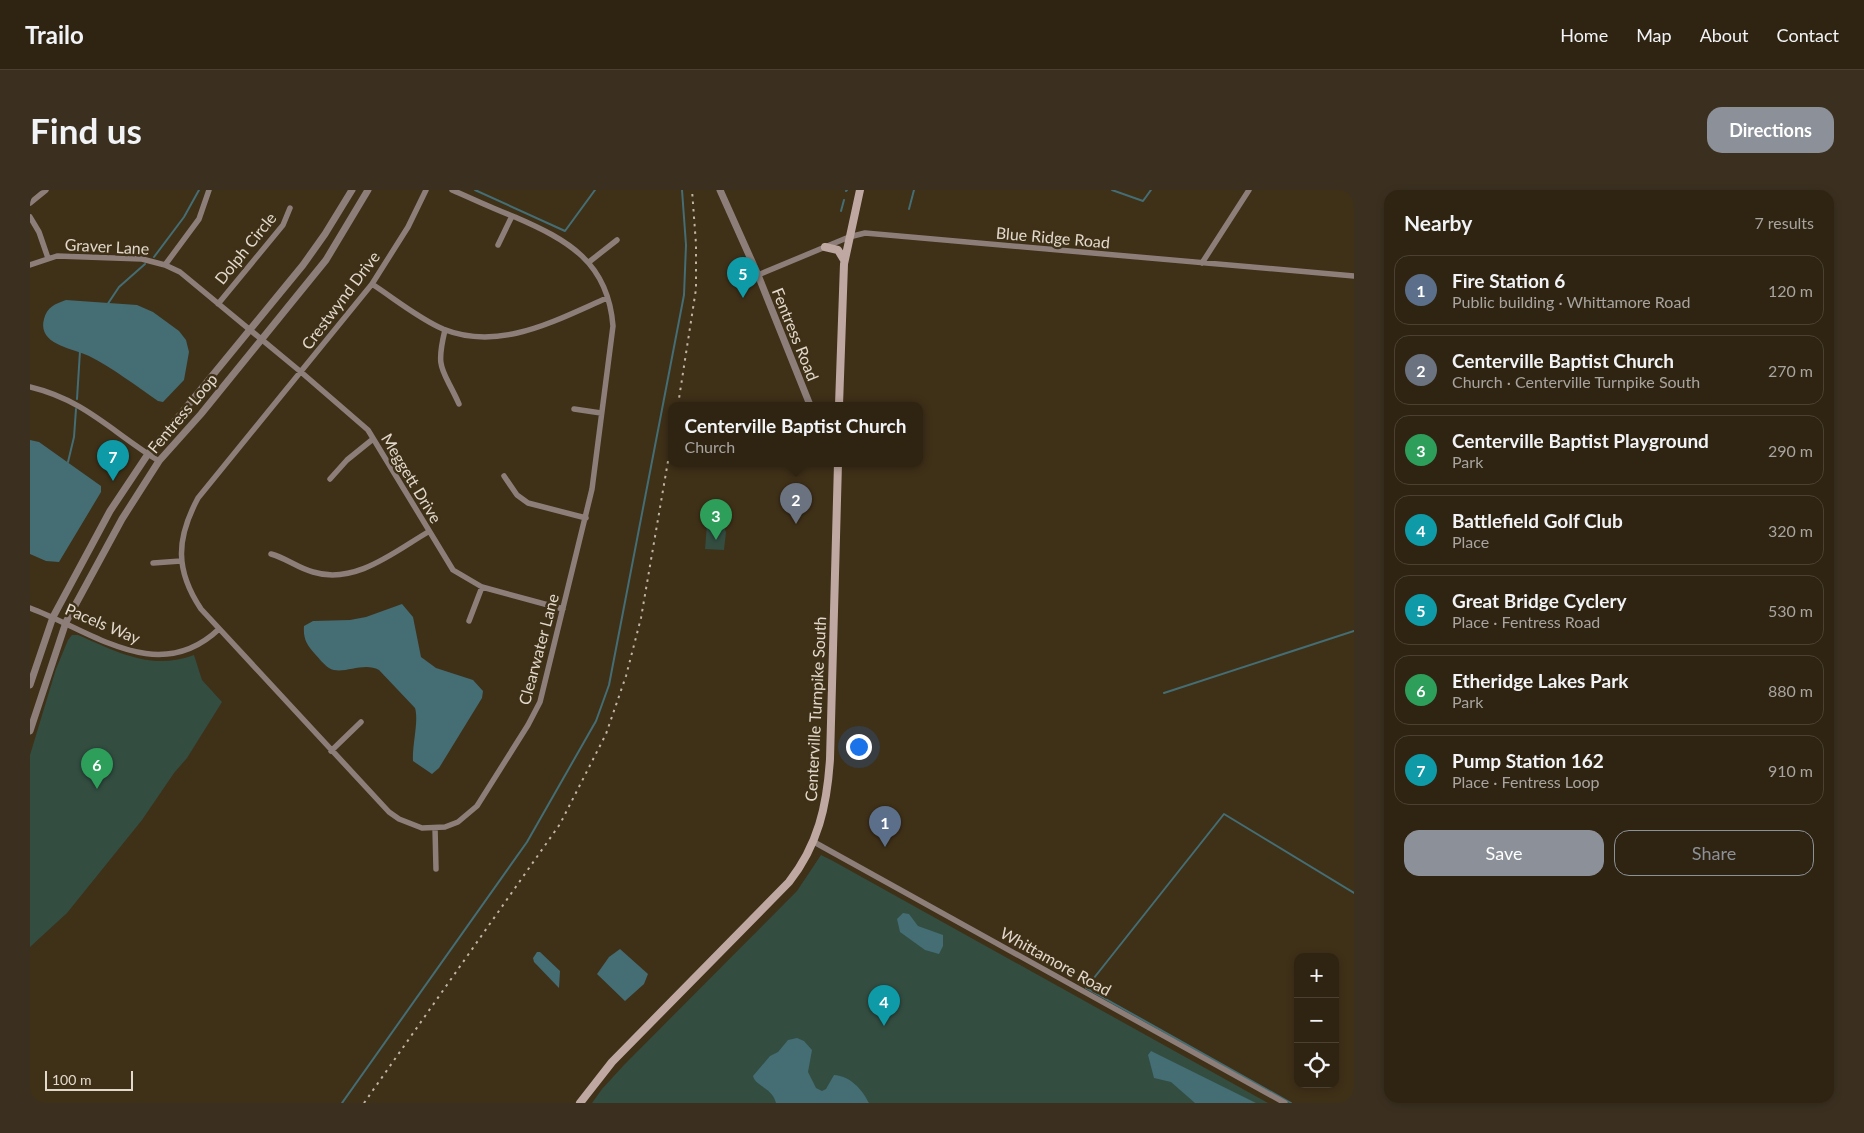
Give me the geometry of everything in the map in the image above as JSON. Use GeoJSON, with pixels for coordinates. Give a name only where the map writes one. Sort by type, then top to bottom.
{"type":"FeatureCollection","features":[{"type":"Feature","properties":{"kind":"main road"},"geometry":{"type":"LineString","coordinates":[[839,402],[845,261],[848,237],[860,190]]}},
{"type":"Feature","properties":{"kind":"main road"},"geometry":{"type":"LineString","coordinates":[[825,246],[838,250],[845,261]]}},
{"type":"Feature","properties":{"kind":"main road","name":"Centerville Turnpike South"},"geometry":{"type":"LineString","coordinates":[[580,1103],[612,1062],[784,886],[801,866],[814,842],[823,816],[828,779],[838,467]]}},
{"type":"Feature","properties":{"kind":"street"},"geometry":{"type":"LineString","coordinates":[[30,203],[46,190]]}},
{"type":"Feature","properties":{"kind":"street"},"geometry":{"type":"LineString","coordinates":[[165,265],[199,219],[209,190]]}},
{"type":"Feature","properties":{"kind":"street","name":"Fentress Loop"},"geometry":{"type":"LineString","coordinates":[[30,685],[53,617],[94,537],[148,454],[326,234],[352,190]]}},
{"type":"Feature","properties":{"kind":"street","name":"Fentress Loop"},"geometry":{"type":"LineString","coordinates":[[30,731],[66,622],[122,519],[159,461],[262,340],[326,260],[368,190]]}},
{"type":"Feature","properties":{"kind":"street","name":"Crestwynd Drive"},"geometry":{"type":"LineString","coordinates":[[301,372],[372,284],[408,227],[426,190]]}},
{"type":"Feature","properties":{"kind":"street","name":"Clearwater Lane"},"geometry":{"type":"LineString","coordinates":[[301,372],[198,498],[185,526],[181,561],[186,580],[193,598],[219,629],[331,750],[399,819],[422,828],[435,828],[458,822],[477,806],[528,725],[540,702],[592,489],[613,326],[602,283],[589,262],[559,238],[452,190]]}},
{"type":"Feature","properties":{"kind":"street","name":"Fentress Road"},"geometry":{"type":"LineString","coordinates":[[720,190],[758,275],[809,402]]}},
{"type":"Feature","properties":{"kind":"street"},"geometry":{"type":"LineString","coordinates":[[1202,262],[1249,190]]}},
{"type":"Feature","properties":{"kind":"street","name":"Dolph Circle"},"geometry":{"type":"LineString","coordinates":[[218,304],[283,225],[290,208]]}},
{"type":"Feature","properties":{"kind":"street"},"geometry":{"type":"LineString","coordinates":[[498,245],[512,216]]}},
{"type":"Feature","properties":{"kind":"street"},"geometry":{"type":"LineString","coordinates":[[30,217],[39,232],[48,258]]}},
{"type":"Feature","properties":{"kind":"street","name":"Blue Ridge Road"},"geometry":{"type":"LineString","coordinates":[[758,275],[825,246],[865,233],[1354,276]]}},
{"type":"Feature","properties":{"kind":"street"},"geometry":{"type":"LineString","coordinates":[[589,262],[617,240]]}},
{"type":"Feature","properties":{"kind":"street","name":"Graver Lane"},"geometry":{"type":"LineString","coordinates":[[30,265],[48,258],[65,256],[142,259],[165,265],[180,272],[250,330]]}},
{"type":"Feature","properties":{"kind":"street"},"geometry":{"type":"LineString","coordinates":[[372,284],[426,321],[445,330],[479,337],[521,333],[607,298]]}},
{"type":"Feature","properties":{"kind":"street","name":"Meggett Drive"},"geometry":{"type":"LineString","coordinates":[[250,330],[368,430],[428,532],[453,570],[482,587],[564,608]]}},
{"type":"Feature","properties":{"kind":"street"},"geometry":{"type":"LineString","coordinates":[[445,330],[439,359],[440,366],[459,404]]}},
{"type":"Feature","properties":{"kind":"street"},"geometry":{"type":"LineString","coordinates":[[30,387],[54,394],[85,408],[159,461]]}},
{"type":"Feature","properties":{"kind":"street"},"geometry":{"type":"LineString","coordinates":[[574,409],[601,413]]}},
{"type":"Feature","properties":{"kind":"street"},"geometry":{"type":"LineString","coordinates":[[330,479],[347,460],[373,439]]}},
{"type":"Feature","properties":{"kind":"street"},"geometry":{"type":"LineString","coordinates":[[504,476],[517,495],[528,503],[586,518]]}},
{"type":"Feature","properties":{"kind":"street"},"geometry":{"type":"LineString","coordinates":[[271,554],[313,573],[325,575],[350,574],[372,564],[428,532]]}},
{"type":"Feature","properties":{"kind":"street"},"geometry":{"type":"LineString","coordinates":[[153,563],[181,561]]}},
{"type":"Feature","properties":{"kind":"street"},"geometry":{"type":"LineString","coordinates":[[469,620],[482,587]]}},
{"type":"Feature","properties":{"kind":"street","name":"Pacels Way"},"geometry":{"type":"LineString","coordinates":[[30,608],[66,622],[126,650],[156,656],[182,653],[195,648],[219,629]]}},
{"type":"Feature","properties":{"kind":"street"},"geometry":{"type":"LineString","coordinates":[[331,750],[361,722]]}},
{"type":"Feature","properties":{"kind":"street"},"geometry":{"type":"LineString","coordinates":[[435,828],[436,869]]}},
{"type":"Feature","properties":{"kind":"street","name":"Whittamore Road"},"geometry":{"type":"LineString","coordinates":[[814,842],[1285,1103]]}},
{"type":"Feature","properties":{"kind":"green space"},"geometry":{"type":"Polygon","coordinates":[[[707,524],[723,525],[726,532],[724,550],[705,549],[707,524]]]}},
{"type":"Feature","properties":{"kind":"green space"},"geometry":{"type":"Polygon","coordinates":[[[72,635],[78,635],[121,653],[149,660],[164,661],[194,655],[202,680],[222,702],[187,758],[174,773],[142,820],[67,913],[30,947],[30,755],[56,669],[72,635]]]}},
{"type":"Feature","properties":{"kind":"green space"},"geometry":{"type":"Polygon","coordinates":[[[821,855],[1268,1103],[592,1103],[624,1065],[797,891],[821,855]]]}},
{"type":"Feature","properties":{"kind":"water"},"geometry":{"type":"Polygon","coordinates":[[[66,300],[137,305],[153,312],[179,331],[186,340],[189,352],[184,380],[163,402],[158,401],[98,361],[51,340],[43,328],[45,315],[52,306],[66,300]]]}},
{"type":"Feature","properties":{"kind":"water"},"geometry":{"type":"Polygon","coordinates":[[[30,440],[39,442],[101,486],[101,492],[59,562],[46,561],[30,554],[30,440]]]}},
{"type":"Feature","properties":{"kind":"water"},"geometry":{"type":"Polygon","coordinates":[[[402,604],[413,617],[421,657],[436,668],[473,680],[483,691],[482,698],[439,768],[432,774],[413,761],[415,708],[379,670],[366,667],[340,670],[329,668],[310,648],[304,635],[304,626],[313,621],[350,620],[366,617],[402,604]]]}},
{"type":"Feature","properties":{"kind":"water"},"geometry":{"type":"Polygon","coordinates":[[[903,913],[909,914],[918,926],[943,935],[943,946],[939,954],[925,950],[900,932],[897,919],[903,913]]]}},
{"type":"Feature","properties":{"kind":"water"},"geometry":{"type":"Polygon","coordinates":[[[620,949],[648,974],[644,984],[625,1001],[597,974],[609,957],[620,949]]]}},
{"type":"Feature","properties":{"kind":"water"},"geometry":{"type":"Polygon","coordinates":[[[537,952],[540,952],[560,971],[559,988],[534,962],[533,958],[537,952]]]}},
{"type":"Feature","properties":{"kind":"water"},"geometry":{"type":"Polygon","coordinates":[[[797,1038],[804,1041],[812,1050],[808,1072],[816,1088],[822,1091],[826,1089],[834,1075],[840,1076],[855,1084],[869,1103],[776,1103],[768,1090],[757,1083],[753,1076],[770,1056],[778,1052],[788,1040],[797,1038]]]}},
{"type":"Feature","properties":{"kind":"water"},"geometry":{"type":"Polygon","coordinates":[[[1151,1051],[1256,1103],[1195,1103],[1171,1082],[1154,1078],[1148,1055],[1151,1051]]]}},
{"type":"Feature","properties":{"kind":"waterway"},"geometry":{"type":"LineString","coordinates":[[154,257],[184,217],[199,190]]}},
{"type":"Feature","properties":{"kind":"waterway"},"geometry":{"type":"LineString","coordinates":[[475,190],[565,231],[595,190]]}},
{"type":"Feature","properties":{"kind":"waterway"},"geometry":{"type":"LineString","coordinates":[[342,1103],[527,842],[596,721],[609,685],[684,295],[686,245],[682,190]]}},
{"type":"Feature","properties":{"kind":"waterway"},"geometry":{"type":"LineString","coordinates":[[909,209],[914,190]]}},
{"type":"Feature","properties":{"kind":"waterway"},"geometry":{"type":"LineString","coordinates":[[1112,190],[1143,201],[1151,190]]}},
{"type":"Feature","properties":{"kind":"waterway"},"geometry":{"type":"LineString","coordinates":[[841,211],[844,200]]}},
{"type":"Feature","properties":{"kind":"waterway"},"geometry":{"type":"LineString","coordinates":[[107,305],[119,287],[145,264]]}},
{"type":"Feature","properties":{"kind":"waterway"},"geometry":{"type":"LineString","coordinates":[[77,399],[80,351]]}},
{"type":"Feature","properties":{"kind":"waterway"},"geometry":{"type":"LineString","coordinates":[[68,462],[74,437],[76,409]]}},
{"type":"Feature","properties":{"kind":"waterway"},"geometry":{"type":"LineString","coordinates":[[1164,693],[1354,631]]}},
{"type":"Feature","properties":{"kind":"waterway"},"geometry":{"type":"LineString","coordinates":[[1291,1103],[1086,988],[1224,814],[1354,893]]}},
{"type":"Feature","properties":{"kind":"railway"},"geometry":{"type":"LineString","coordinates":[[678,402],[696,289],[696,244],[692,190]]}},
{"type":"Feature","properties":{"kind":"railway"},"geometry":{"type":"LineString","coordinates":[[364,1103],[560,824],[606,734],[626,676],[641,618],[668,461]]}},
{"type":"Feature","properties":{"kind":"place","name":"Great Bridge Cyclery"},"geometry":{"type":"Point","coordinates":[743,298]}},
{"type":"Feature","properties":{"kind":"place","name":"Pump Station 162"},"geometry":{"type":"Point","coordinates":[113,481]}},
{"type":"Feature","properties":{"kind":"place","name":"Centerville Baptist Church"},"geometry":{"type":"Point","coordinates":[796,524]}},
{"type":"Feature","properties":{"kind":"place","name":"Centerville Baptist Playground"},"geometry":{"type":"Point","coordinates":[716,540]}},
{"type":"Feature","properties":{"kind":"place","name":"Etheridge Lakes Park"},"geometry":{"type":"Point","coordinates":[97,789]}},
{"type":"Feature","properties":{"kind":"place","name":"Fire Station 6"},"geometry":{"type":"Point","coordinates":[885,847]}},
{"type":"Feature","properties":{"kind":"place","name":"Battlefield Golf Club"},"geometry":{"type":"Point","coordinates":[884,1026]}}]}
